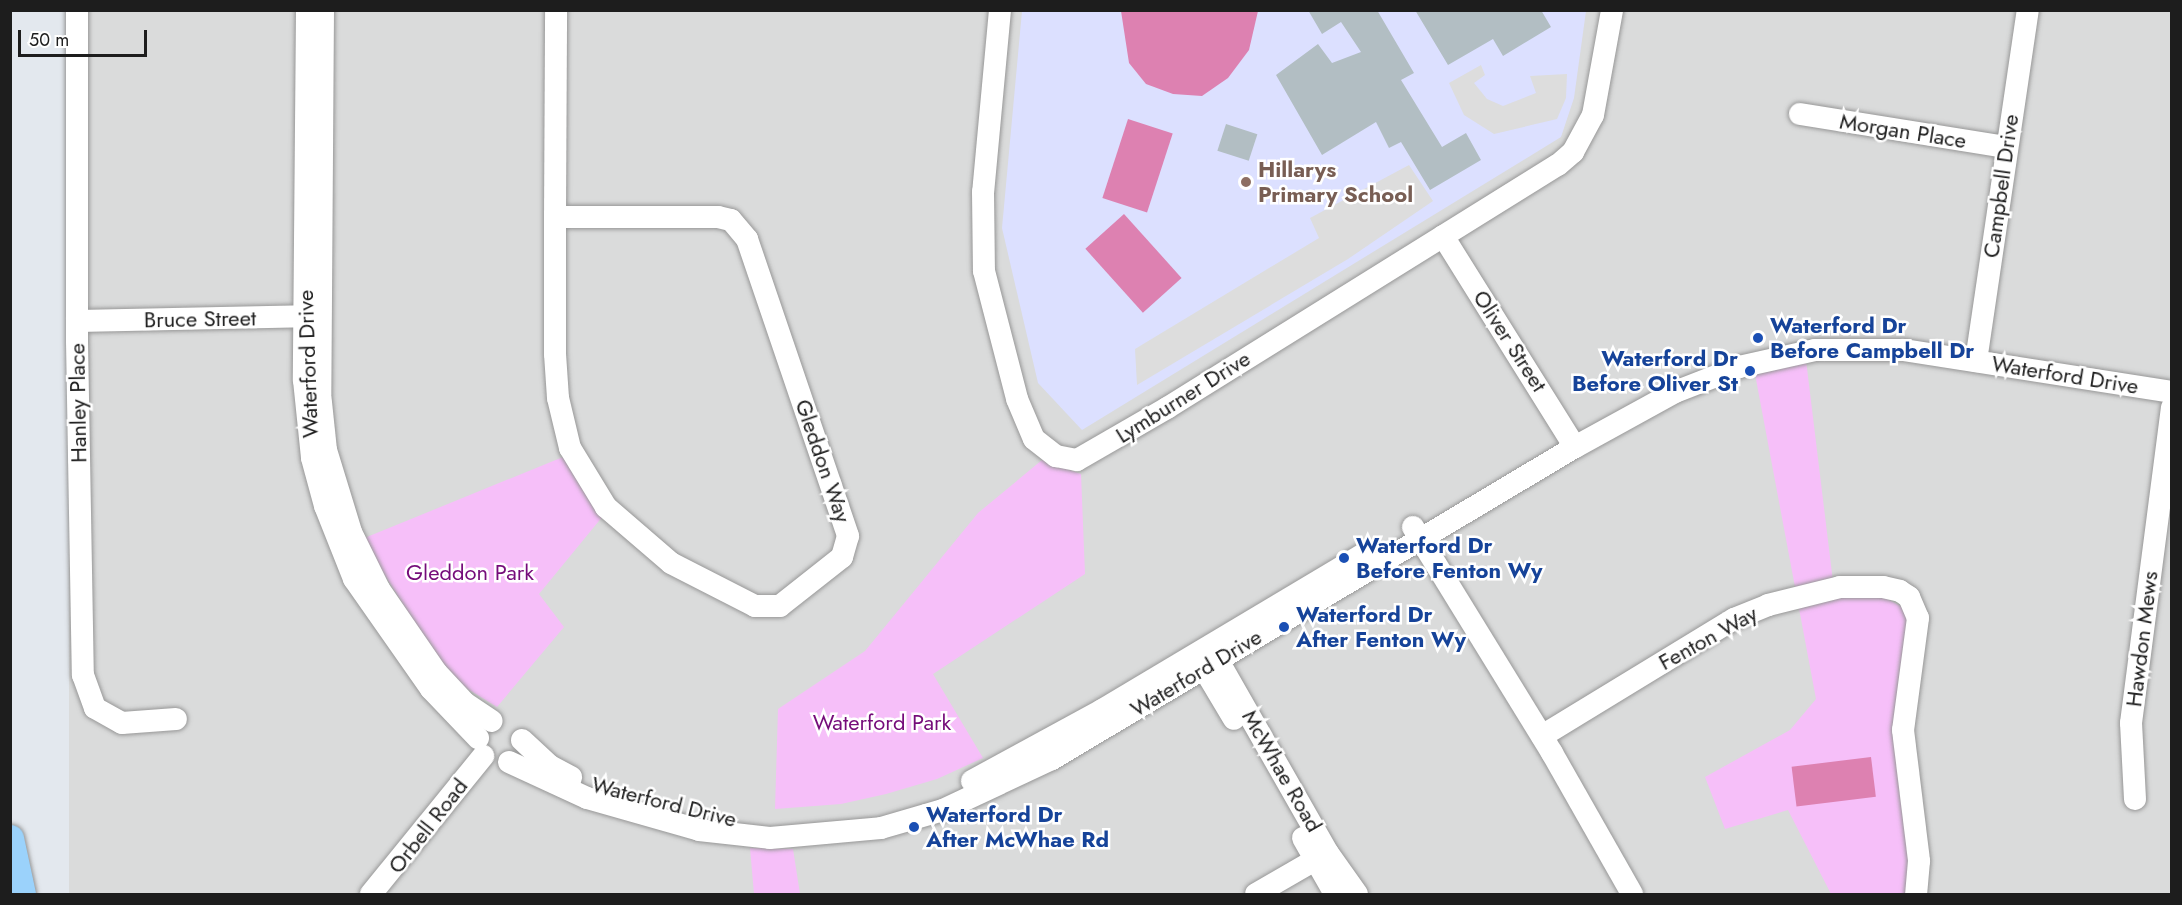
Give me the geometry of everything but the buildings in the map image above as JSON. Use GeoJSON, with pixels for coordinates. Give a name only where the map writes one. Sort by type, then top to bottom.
{"type":"FeatureCollection","features":[{"type":"Feature","properties":{"kind":"main road"},"geometry":{"type":"LineString","coordinates":[[10,838],[22,894]]}},
{"type":"Feature","properties":{"kind":"street","name":"Hanley Place"},"geometry":{"type":"LineString","coordinates":[[77,10],[77,321],[83,675],[94,708],[122,723],[176,719]]}},
{"type":"Feature","properties":{"kind":"street","name":"Waterford Drive"},"geometry":{"type":"LineString","coordinates":[[307,10],[313,316],[326,450],[351,532],[379,589],[436,672],[465,703],[485,739],[495,764],[509,762],[587,798],[699,830],[770,838],[853,832],[914,820],[1006,783],[1207,658],[1571,440],[1675,392],[1739,367],[1815,350],[1878,349],[1977,355],[2172,377]]}},
{"type":"Feature","properties":{"kind":"street","name":"Waterford Drive"},"geometry":{"type":"LineString","coordinates":[[313,316],[323,10]]}},
{"type":"Feature","properties":{"kind":"street","name":"Gleddon Way"},"geometry":{"type":"LineString","coordinates":[[555,217],[718,217],[731,220],[747,239],[848,536],[842,557],[780,606],[755,606],[684,572],[615,518],[587,482],[570,448],[558,399],[555,217],[556,10]]}},
{"type":"Feature","properties":{"kind":"street","name":"Lymburner Drive"},"geometry":{"type":"LineString","coordinates":[[1000,10],[983,192],[984,271],[1017,399],[1034,438],[1056,456],[1077,460],[1090,455],[1443,236],[1573,152],[1593,115],[1612,10]]}},
{"type":"Feature","properties":{"kind":"street","name":"Campbell Drive"},"geometry":{"type":"LineString","coordinates":[[1977,355],[2028,10]]}},
{"type":"Feature","properties":{"kind":"street","name":"Morgan Place"},"geometry":{"type":"LineString","coordinates":[[1800,114],[2006,147]]}},
{"type":"Feature","properties":{"kind":"street","name":"Oliver Street"},"geometry":{"type":"LineString","coordinates":[[1443,236],[1571,440]]}},
{"type":"Feature","properties":{"kind":"street","name":"Bruce Street"},"geometry":{"type":"LineString","coordinates":[[77,321],[313,316]]}},
{"type":"Feature","properties":{"kind":"street","name":"Waterford Drive"},"geometry":{"type":"LineString","coordinates":[[1977,355],[2172,392]]}},
{"type":"Feature","properties":{"kind":"street","name":"Hawdon Mews"},"geometry":{"type":"LineString","coordinates":[[2135,799],[2131,723],[2172,408]]}},
{"type":"Feature","properties":{"kind":"street"},"geometry":{"type":"LineString","coordinates":[[1416,532],[1542,735],[1632,894]]}},
{"type":"Feature","properties":{"kind":"street","name":"Fenton Way"},"geometry":{"type":"LineString","coordinates":[[1542,735],[1734,619],[1768,605],[1840,587],[1900,591],[1909,597],[1918,618],[1902,730],[1919,861],[1916,894]]}},
{"type":"Feature","properties":{"kind":"street","name":"Waterford Drive"},"geometry":{"type":"LineString","coordinates":[[485,739],[512,723],[522,740],[550,765],[570,777],[699,816],[759,824],[855,818],[917,804],[991,773],[1207,658]]}},
{"type":"Feature","properties":{"kind":"street","name":"McWhae Road"},"geometry":{"type":"LineString","coordinates":[[1207,658],[1322,856],[1335,894]]}},
{"type":"Feature","properties":{"kind":"street","name":"Orbell Road"},"geometry":{"type":"LineString","coordinates":[[371,894],[485,739]]}},
{"type":"Feature","properties":{"kind":"street"},"geometry":{"type":"LineString","coordinates":[[509,762],[519,753],[522,740]]}},
{"type":"Feature","properties":{"kind":"street"},"geometry":{"type":"LineString","coordinates":[[1256,894],[1322,856]]}},
{"type":"Feature","properties":{"kind":"street","name":"McWhae Road"},"geometry":{"type":"LineString","coordinates":[[1322,856],[1357,894]]}},
{"type":"Feature","properties":{"kind":"shaded area"},"geometry":{"type":"Polygon","coordinates":[[[1121,10],[1258,11],[1249,50],[1228,78],[1202,96],[1173,94],[1146,84],[1129,63],[1121,10]]]}},
{"type":"Feature","properties":{"kind":"shaded area"},"geometry":{"type":"Polygon","coordinates":[[[69,11],[2171,11],[2171,894],[69,894],[69,11]]]}},
{"type":"Feature","properties":{"kind":"shaded area","name":"Hillarys Primary School"},"geometry":{"type":"Polygon","coordinates":[[[1022,11],[1586,11],[1574,98],[1561,137],[1082,430],[1038,383],[1002,228],[1022,11]]]}},
{"type":"Feature","properties":{"kind":"shaded area"},"geometry":{"type":"Polygon","coordinates":[[[1481,65],[1485,75],[1474,83],[1487,99],[1503,106],[1536,93],[1530,76],[1567,74],[1566,98],[1557,119],[1494,134],[1464,115],[1449,83],[1481,65]]]}},
{"type":"Feature","properties":{"kind":"shaded area"},"geometry":{"type":"Polygon","coordinates":[[[1128,119],[1173,134],[1147,212],[1102,198],[1128,119]]]}},
{"type":"Feature","properties":{"kind":"shaded area"},"geometry":{"type":"Polygon","coordinates":[[[1409,165],[1433,201],[1348,259],[1137,385],[1135,349],[1319,238],[1310,218],[1409,165]]]}},
{"type":"Feature","properties":{"kind":"shaded area"},"geometry":{"type":"Polygon","coordinates":[[[1124,214],[1182,278],[1143,313],[1085,249],[1124,214]]]}},
{"type":"Feature","properties":{"kind":"shaded area"},"geometry":{"type":"Polygon","coordinates":[[[1871,757],[1876,797],[1796,806],[1792,767],[1871,757]]]}},
{"type":"Feature","properties":{"kind":"green space"},"geometry":{"type":"Polygon","coordinates":[[[1806,360],[1835,598],[1872,591],[1904,608],[1916,639],[1894,733],[1915,894],[1831,894],[1788,810],[1725,829],[1705,777],[1790,730],[1816,699],[1755,374],[1806,360]]]}},
{"type":"Feature","properties":{"kind":"green space","name":"Gleddon Park"},"geometry":{"type":"Polygon","coordinates":[[[563,457],[603,516],[539,594],[564,627],[497,707],[458,683],[427,642],[362,539],[563,457]]]}},
{"type":"Feature","properties":{"kind":"green space","name":"Waterford Park"},"geometry":{"type":"Polygon","coordinates":[[[1042,460],[1081,474],[1085,574],[933,674],[983,758],[937,779],[886,794],[841,804],[775,809],[778,709],[865,651],[978,513],[1042,460]]]}},
{"type":"Feature","properties":{"kind":"green space"},"geometry":{"type":"Polygon","coordinates":[[[750,848],[793,849],[800,894],[754,894],[750,848]]]}},
{"type":"Feature","properties":{"kind":"place","name":"Hillarys Primary School"},"geometry":{"type":"Point","coordinates":[1246,182]}},
{"type":"Feature","properties":{"kind":"place","name":"Waterford Dr Before Campbell Dr"},"geometry":{"type":"Point","coordinates":[1758,338]}},
{"type":"Feature","properties":{"kind":"place","name":"Waterford Dr Before Oliver St"},"geometry":{"type":"Point","coordinates":[1750,371]}},
{"type":"Feature","properties":{"kind":"place","name":"Waterford Dr Before Fenton Wy"},"geometry":{"type":"Point","coordinates":[1344,558]}},
{"type":"Feature","properties":{"kind":"place","name":"Waterford Dr After Fenton Wy"},"geometry":{"type":"Point","coordinates":[1284,627]}},
{"type":"Feature","properties":{"kind":"place","name":"Waterford Dr After McWhae Rd"},"geometry":{"type":"Point","coordinates":[914,827]}}]}
